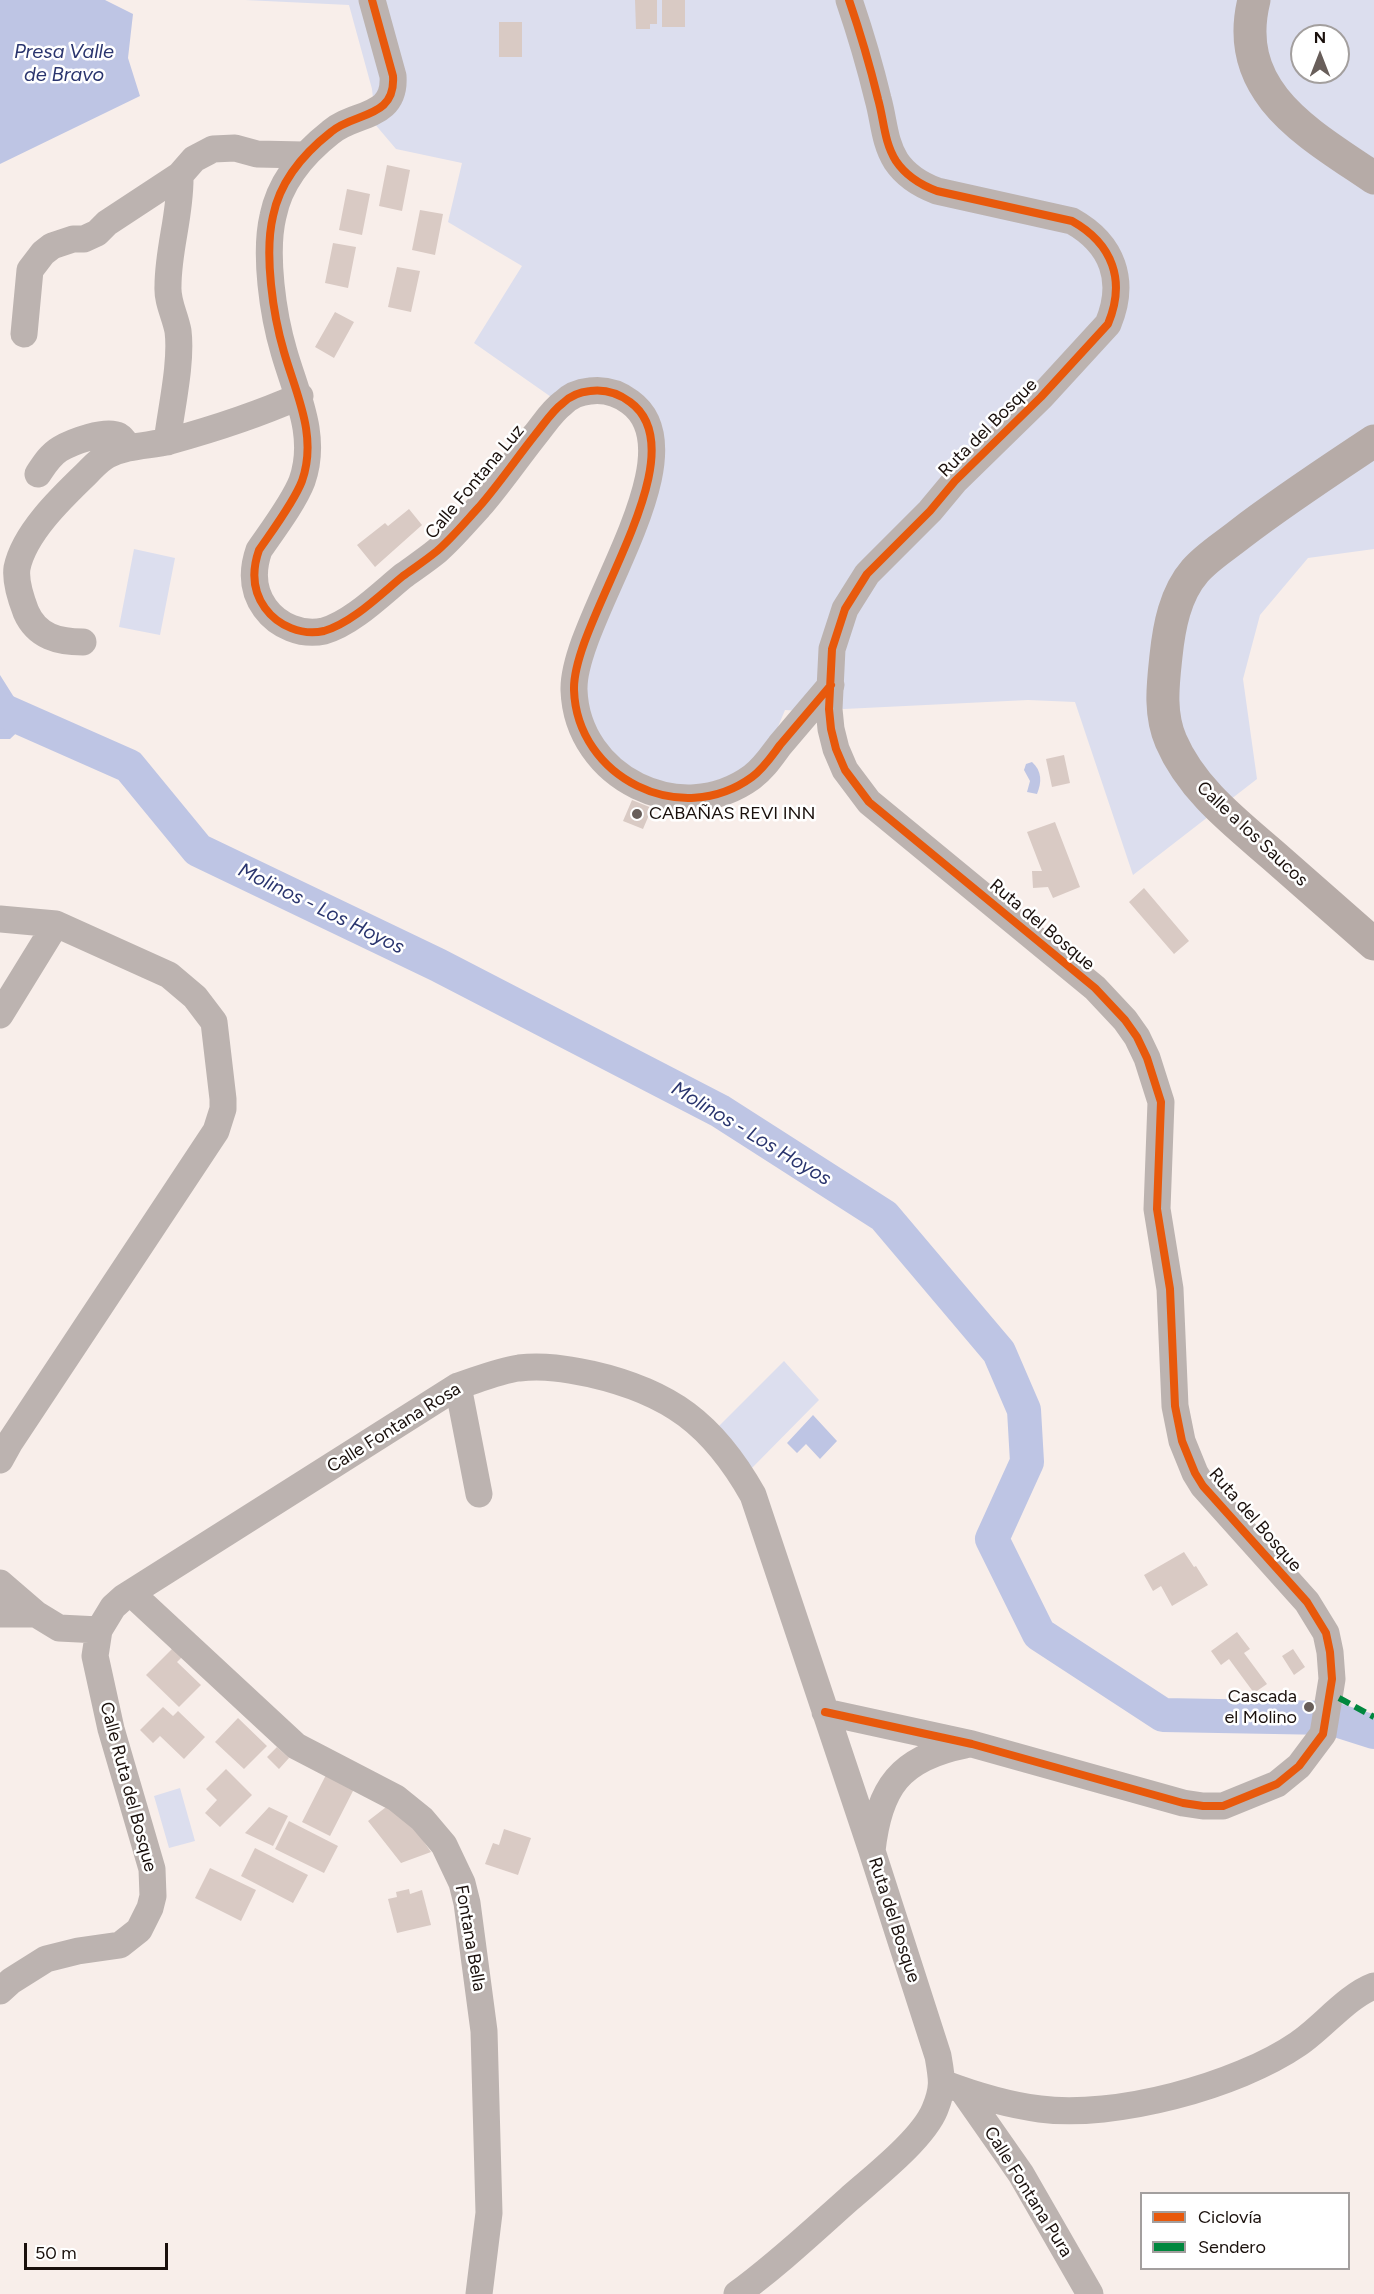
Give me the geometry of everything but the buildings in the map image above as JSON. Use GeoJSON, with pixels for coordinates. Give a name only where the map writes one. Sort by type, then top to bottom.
{"type":"FeatureCollection","features":[{"type":"Feature","properties":{"kind":"main road"},"geometry":{"type":"LineString","coordinates":[[1254,0],[1250,44],[1263,81],[1273,98],[1299,126],[1374,178]]}},
{"type":"Feature","properties":{"kind":"main road","name":"Calle a los Saucos"},"geometry":{"type":"LineString","coordinates":[[1374,441],[1265,515],[1194,572],[1173,616],[1168,635],[1162,683],[1164,721],[1170,739],[1193,780],[1250,835],[1374,944]]}},
{"type":"Feature","properties":{"kind":"street","name":"Calle Fontana Luz"},"geometry":{"type":"LineString","coordinates":[[372,0],[393,76],[392,91],[378,110],[333,130],[304,155],[282,187],[272,218],[270,267],[284,352],[300,396],[308,449],[302,482],[259,550],[254,576],[260,600],[267,611],[287,627],[312,633],[338,625],[378,598],[440,549],[480,505],[561,404],[581,393],[604,391],[626,398],[643,414],[652,436],[652,448],[642,504],[585,639],[575,671],[575,705],[585,736],[594,751],[617,775],[648,792],[683,798],[719,793],[751,778],[765,766],[831,685]]}},
{"type":"Feature","properties":{"kind":"street","name":"Ruta del Bosque"},"geometry":{"type":"LineString","coordinates":[[737,2294],[762,2276],[847,2201],[920,2132],[953,2087],[938,2056],[872,1851],[877,1817],[888,1791],[901,1774],[918,1760],[932,1753],[972,1743],[1183,1803],[1223,1806],[1277,1784],[1299,1766],[1323,1734],[1332,1679],[1326,1633],[1307,1602],[1208,1493],[1195,1473],[1182,1441],[1175,1406],[1170,1289],[1157,1209],[1161,1102],[1147,1058],[1125,1020],[1095,988],[884,816],[855,786],[836,749],[829,709],[832,649],[850,600],[867,574],[930,512],[962,474],[1041,397],[1107,324],[1113,312],[1117,284],[1114,270],[1103,246],[1084,228],[1072,221],[937,191],[915,181],[905,173],[894,157],[886,138],[879,100],[849,0]]}},
{"type":"Feature","properties":{"kind":"street"},"geometry":{"type":"LineString","coordinates":[[24,334],[30,270],[43,253],[62,242],[84,239],[97,234],[107,223],[180,175],[194,159],[213,149],[224,147],[257,154],[304,155]]}},
{"type":"Feature","properties":{"kind":"street"},"geometry":{"type":"LineString","coordinates":[[167,442],[178,356],[178,330],[168,300],[168,283],[181,199],[180,175]]}},
{"type":"Feature","properties":{"kind":"street"},"geometry":{"type":"LineString","coordinates":[[83,642],[61,642],[43,633],[29,617],[20,597],[17,569],[24,549],[62,497],[105,456],[128,447],[167,442],[255,416],[300,396]]}},
{"type":"Feature","properties":{"kind":"street"},"geometry":{"type":"LineString","coordinates":[[38,474],[47,459],[59,449],[83,439],[101,435],[116,435],[123,438],[128,447]]}},
{"type":"Feature","properties":{"kind":"street"},"geometry":{"type":"LineString","coordinates":[[0,919],[56,924],[170,975],[195,997],[214,1022],[223,1109],[216,1131],[9,1442],[0,1460]]}},
{"type":"Feature","properties":{"kind":"street"},"geometry":{"type":"LineString","coordinates":[[0,1015],[56,924]]}},
{"type":"Feature","properties":{"kind":"street","name":"Calle Fontana Rosa"},"geometry":{"type":"LineString","coordinates":[[99,1630],[113,1607],[131,1593],[458,1386],[517,1368],[554,1366],[637,1386],[675,1406],[692,1418],[725,1451],[753,1495],[872,1851]]}},
{"type":"Feature","properties":{"kind":"street"},"geometry":{"type":"LineString","coordinates":[[458,1386],[479,1494]]}},
{"type":"Feature","properties":{"kind":"street"},"geometry":{"type":"LineString","coordinates":[[0,1583],[36,1614],[59,1628],[99,1630]]}},
{"type":"Feature","properties":{"kind":"street","name":"Fontana Bella"},"geometry":{"type":"LineString","coordinates":[[131,1593],[296,1746],[396,1798],[410,1808],[434,1831],[454,1863],[467,1903],[484,2031],[489,2213],[479,2294]]}},
{"type":"Feature","properties":{"kind":"street"},"geometry":{"type":"LineString","coordinates":[[0,1614],[36,1614]]}},
{"type":"Feature","properties":{"kind":"street","name":"Calle Ruta del Bosque"},"geometry":{"type":"LineString","coordinates":[[0,1991],[46,1959],[78,1951],[120,1945],[139,1930],[150,1908],[153,1896],[153,1869],[111,1730],[96,1670],[96,1643],[99,1630]]}},
{"type":"Feature","properties":{"kind":"street"},"geometry":{"type":"LineString","coordinates":[[825,1712],[972,1743]]}},
{"type":"Feature","properties":{"kind":"street"},"geometry":{"type":"LineString","coordinates":[[953,2087],[1040,2109],[1090,2110],[1151,2101],[1214,2085],[1248,2071],[1298,2045],[1356,1995],[1374,1986]]}},
{"type":"Feature","properties":{"kind":"street","name":"Calle Fontana Pura"},"geometry":{"type":"LineString","coordinates":[[953,2087],[1022,2174],[1090,2294]]}},
{"type":"Feature","properties":{"kind":"shaded area"},"geometry":{"type":"Polygon","coordinates":[[[245,0],[1374,0],[1374,549],[1308,558],[1260,615],[1243,679],[1257,779],[1133,875],[1075,702],[1028,700],[785,710],[772,741],[744,772],[682,791],[609,759],[580,689],[648,508],[639,401],[554,399],[474,343],[522,266],[448,222],[462,163],[396,149],[368,116],[373,98],[349,5],[245,0]]]}},
{"type":"Feature","properties":{"kind":"shaded area"},"geometry":{"type":"Polygon","coordinates":[[[134,549],[175,558],[160,635],[119,627],[134,549]]]}},
{"type":"Feature","properties":{"kind":"shaded area"},"geometry":{"type":"Polygon","coordinates":[[[784,1361],[819,1400],[751,1469],[715,1430],[784,1361]]]}},
{"type":"Feature","properties":{"kind":"shaded area"},"geometry":{"type":"Polygon","coordinates":[[[180,1788],[195,1841],[169,1848],[154,1796],[180,1788]]]}},
{"type":"Feature","properties":{"kind":"water","name":"Presa Valle de Bravo"},"geometry":{"type":"Polygon","coordinates":[[[0,0],[105,0],[133,14],[128,58],[140,96],[0,164],[0,0]]]}},
{"type":"Feature","properties":{"kind":"water"},"geometry":{"type":"Polygon","coordinates":[[[0,675],[29,721],[10,739],[0,739],[0,675]]]}},
{"type":"Feature","properties":{"kind":"water"},"geometry":{"type":"Polygon","coordinates":[[[1032,762],[1038,769],[1040,777],[1037,794],[1027,792],[1030,781],[1024,770],[1026,764],[1032,762]]]}},
{"type":"Feature","properties":{"kind":"water"},"geometry":{"type":"Polygon","coordinates":[[[813,1415],[837,1441],[820,1459],[806,1444],[797,1453],[787,1443],[813,1415]]]}},
{"type":"Feature","properties":{"kind":"waterway","name":"Molinos - Los Hoyos"},"geometry":{"type":"LineString","coordinates":[[0,709],[129,766],[198,850],[438,965],[720,1111],[884,1216],[999,1352],[1024,1410],[1027,1462],[992,1539],[1039,1634],[1163,1715],[1330,1718],[1374,1732]]}},
{"type":"Feature","properties":{"kind":"marked path"},"geometry":{"type":"LineString","coordinates":[[1339,1698],[1374,1717]]}},
{"type":"Feature","properties":{"kind":"cycle path"},"geometry":{"type":"LineString","coordinates":[[372,0],[393,76],[392,90],[388,100],[372,113],[340,126],[311,149],[294,169],[281,191],[270,231],[273,303],[284,352],[304,415],[308,448],[302,481],[294,498],[259,550],[257,557],[254,580],[265,608],[284,625],[299,631],[324,631],[345,622],[448,541],[486,498],[559,406],[579,393],[606,391],[630,402],[648,426],[651,459],[643,498],[579,660],[574,690],[580,721],[593,748],[613,770],[638,786],[665,796],[695,798],[724,792],[752,777],[760,770],[831,685]]}},
{"type":"Feature","properties":{"kind":"cycle path"},"geometry":{"type":"LineString","coordinates":[[825,1712],[972,1744],[1183,1803],[1223,1806],[1277,1784],[1299,1766],[1323,1734],[1332,1679],[1326,1633],[1307,1602],[1203,1486],[1182,1441],[1175,1406],[1170,1289],[1157,1209],[1161,1102],[1147,1058],[1137,1037],[1125,1020],[1095,988],[869,802],[845,770],[836,749],[829,709],[832,649],[845,609],[867,574],[930,511],[955,481],[1041,397],[1108,324],[1116,293],[1112,265],[1106,252],[1086,230],[1072,221],[937,191],[925,186],[904,171],[892,154],[887,139],[872,74],[849,0]]}},
{"type":"Feature","properties":{"kind":"place","name":"CABAÑAS REVI INN"},"geometry":{"type":"Point","coordinates":[637,814]}},
{"type":"Feature","properties":{"kind":"place","name":"Cascada el Molino"},"geometry":{"type":"Point","coordinates":[1309,1707]}}]}
